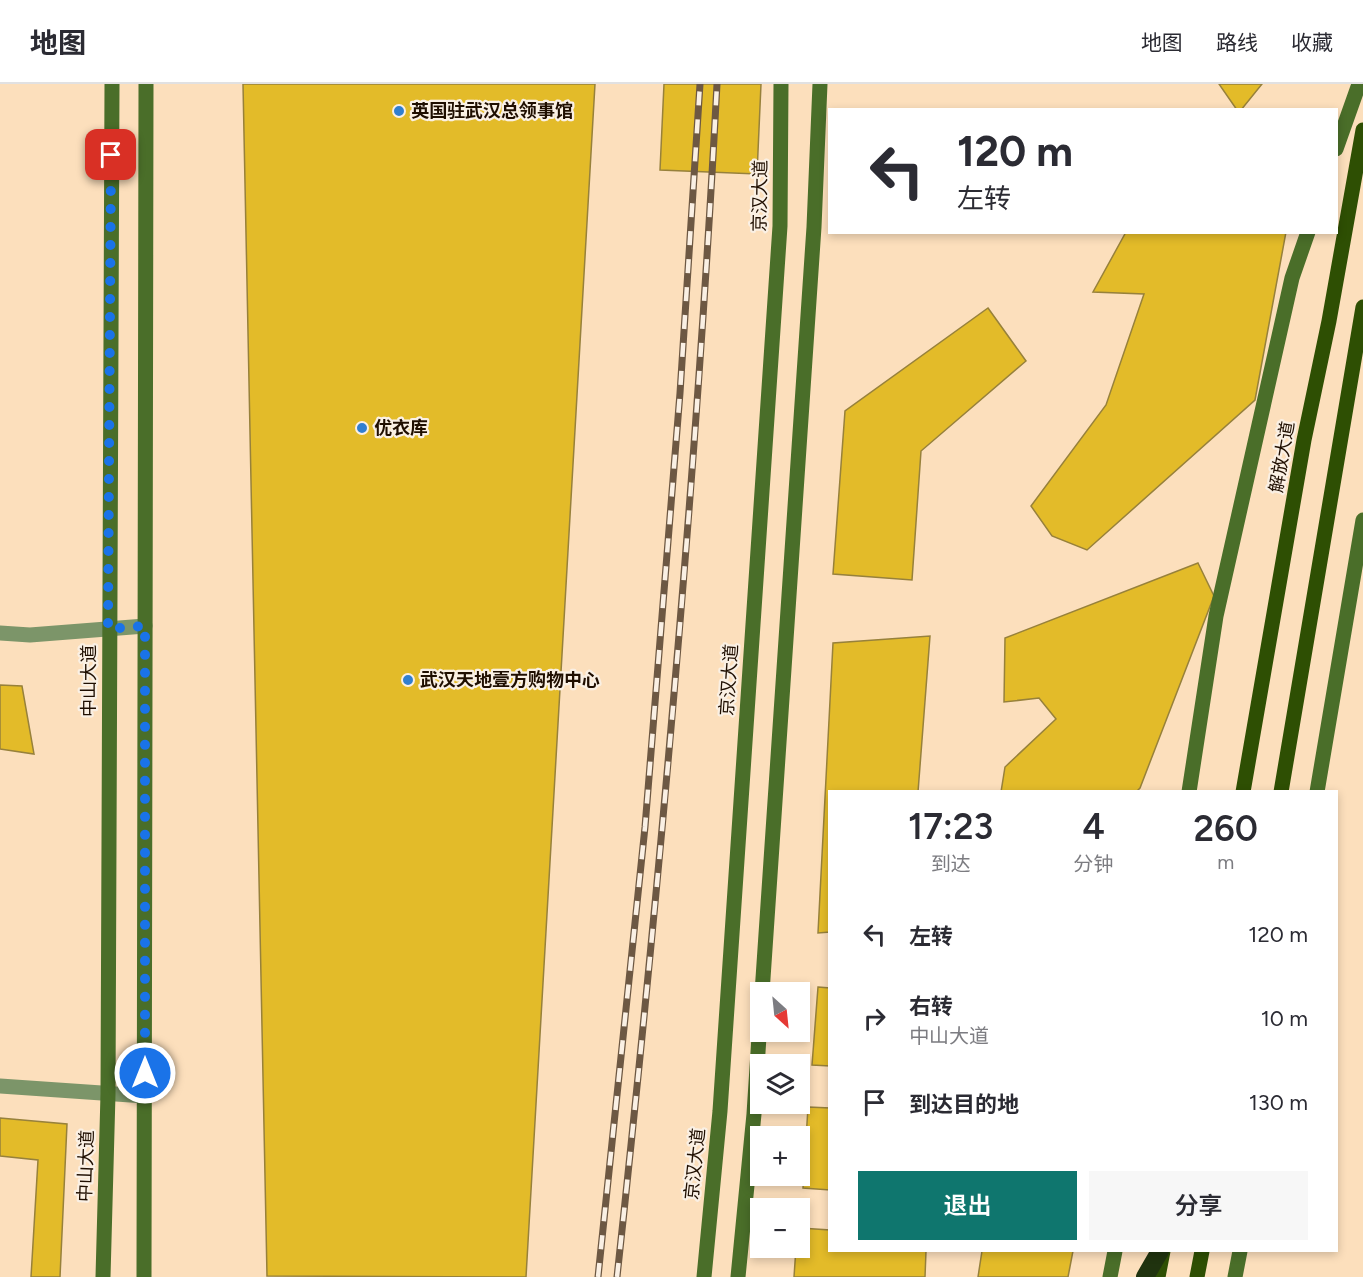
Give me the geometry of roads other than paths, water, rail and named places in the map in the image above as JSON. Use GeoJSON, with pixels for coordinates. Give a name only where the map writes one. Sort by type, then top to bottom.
{"type":"FeatureCollection","features":[{"type":"Feature","properties":{"kind":"highway"},"geometry":{"type":"LineString","coordinates":[[1145,1277],[1161,1252]]}},
{"type":"Feature","properties":{"kind":"main road","name":"中山大道"},"geometry":{"type":"LineString","coordinates":[[103,1277],[108,1094],[108,629],[112,84]]}},
{"type":"Feature","properties":{"kind":"main road"},"geometry":{"type":"LineString","coordinates":[[144,1277],[146,84]]}},
{"type":"Feature","properties":{"kind":"main road","name":"京汉大道"},"geometry":{"type":"LineString","coordinates":[[704,1277],[720,1111],[778,250],[781,84]]}},
{"type":"Feature","properties":{"kind":"main road"},"geometry":{"type":"LineString","coordinates":[[763,982],[813,251],[820,84]]}},
{"type":"Feature","properties":{"kind":"main road"},"geometry":{"type":"LineString","coordinates":[[1338,143],[1359,84]]}},
{"type":"Feature","properties":{"kind":"main road","name":"解放大道"},"geometry":{"type":"LineString","coordinates":[[1243,790],[1304,440],[1329,321],[1363,130]]}},
{"type":"Feature","properties":{"kind":"main road","name":"解放大道"},"geometry":{"type":"LineString","coordinates":[[1189,790],[1216,616],[1292,278],[1307,234]]}},
{"type":"Feature","properties":{"kind":"main road"},"geometry":{"type":"LineString","coordinates":[[1281,790],[1363,307]]}},
{"type":"Feature","properties":{"kind":"main road"},"geometry":{"type":"LineString","coordinates":[[1317,790],[1363,520]]}},
{"type":"Feature","properties":{"kind":"main road"},"geometry":{"type":"LineString","coordinates":[[738,1277],[759,1042]]}},
{"type":"Feature","properties":{"kind":"main road"},"geometry":{"type":"LineString","coordinates":[[1110,1277],[1115,1252]]}},
{"type":"Feature","properties":{"kind":"main road"},"geometry":{"type":"LineString","coordinates":[[1158,1277],[1162,1252]]}},
{"type":"Feature","properties":{"kind":"main road"},"geometry":{"type":"LineString","coordinates":[[1197,1277],[1202,1252]]}},
{"type":"Feature","properties":{"kind":"main road"},"geometry":{"type":"LineString","coordinates":[[1235,1277],[1240,1252]]}},
{"type":"Feature","properties":{"kind":"street"},"geometry":{"type":"LineString","coordinates":[[0,633],[30,635],[145,626]]}},
{"type":"Feature","properties":{"kind":"street"},"geometry":{"type":"LineString","coordinates":[[0,1086],[145,1096]]}},
{"type":"Feature","properties":{"kind":"railway"},"geometry":{"type":"LineString","coordinates":[[598,1277],[645,827],[680,393],[700,84]]}},
{"type":"Feature","properties":{"kind":"railway"},"geometry":{"type":"LineString","coordinates":[[617,1277],[648,979],[675,681],[699,382],[717,84]]}},
{"type":"Feature","properties":{"kind":"place","name":"英国驻武汉总领事馆"},"geometry":{"type":"Point","coordinates":[399,111]}},
{"type":"Feature","properties":{"kind":"place","name":"优衣库"},"geometry":{"type":"Point","coordinates":[362,428]}},
{"type":"Feature","properties":{"kind":"place","name":"武汉天地壹方购物中心"},"geometry":{"type":"Point","coordinates":[408,680]}}]}
